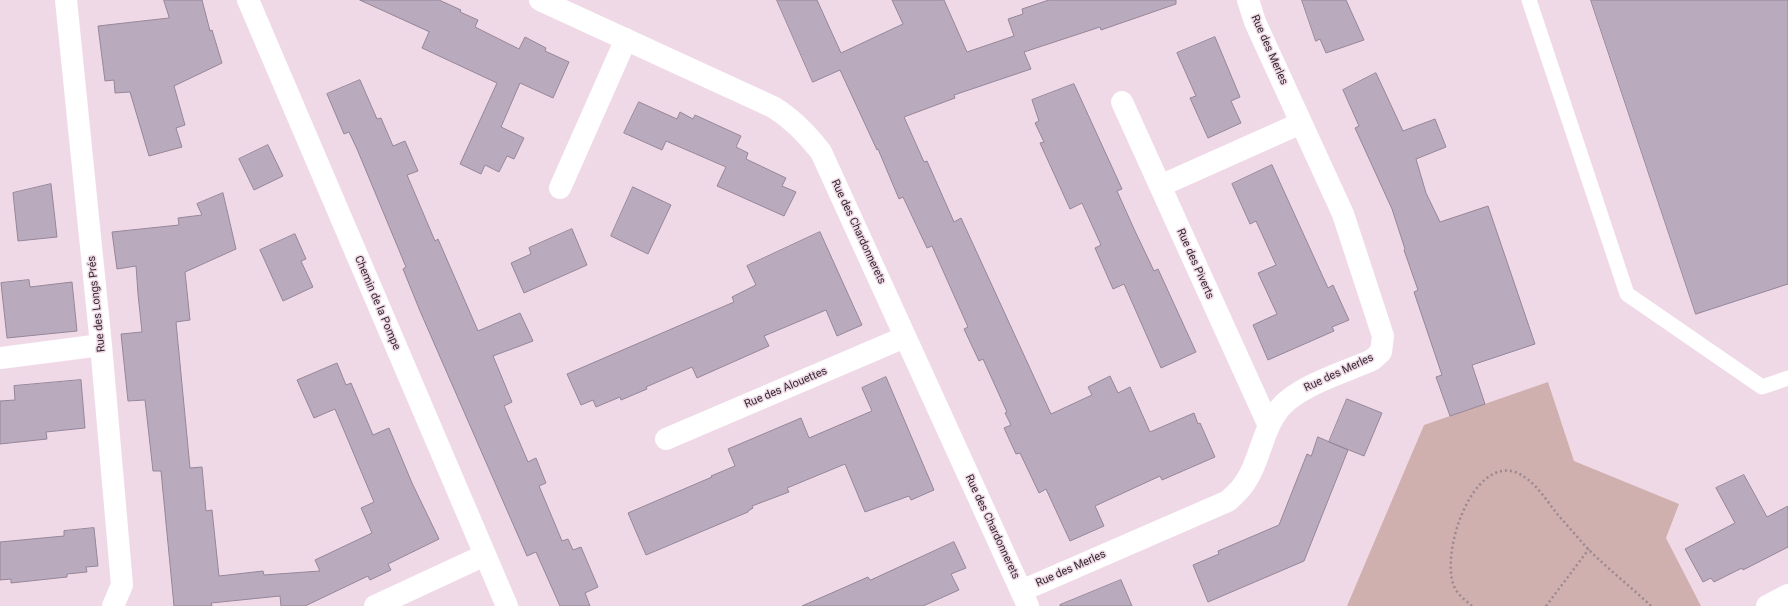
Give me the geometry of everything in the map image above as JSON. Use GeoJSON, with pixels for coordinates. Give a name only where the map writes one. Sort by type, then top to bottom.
{"type":"FeatureCollection","features":[{"type":"Feature","properties":{"kind":"street","name":"Rue des Longs Prés"},"geometry":{"type":"LineString","coordinates":[[66,0],[101,345],[122,585],[113,606]]}},
{"type":"Feature","properties":{"kind":"street","name":"Chemin de la Pompe"},"geometry":{"type":"LineString","coordinates":[[248,0],[507,606]]}},
{"type":"Feature","properties":{"kind":"street","name":"Rue des Merles"},"geometry":{"type":"LineString","coordinates":[[1026,602],[1228,501],[1241,488],[1250,474],[1269,426],[1280,408],[1299,392],[1372,360],[1381,352],[1383,336],[1343,214],[1255,22],[1248,0]]}},
{"type":"Feature","properties":{"kind":"street","name":"Rue des Chardonnerets"},"geometry":{"type":"LineString","coordinates":[[554,2],[626,39],[773,107],[796,123],[809,136],[821,152],[1026,602]]}},
{"type":"Feature","properties":{"kind":"street"},"geometry":{"type":"LineString","coordinates":[[560,188],[626,39]]}},
{"type":"Feature","properties":{"kind":"street","name":"Rue des Piverts"},"geometry":{"type":"LineString","coordinates":[[1122,102],[1269,426]]}},
{"type":"Feature","properties":{"kind":"street"},"geometry":{"type":"LineString","coordinates":[[1160,186],[1301,123]]}},
{"type":"Feature","properties":{"kind":"street","name":"Rue des Alouettes"},"geometry":{"type":"LineString","coordinates":[[666,439],[905,337]]}},
{"type":"Feature","properties":{"kind":"street"},"geometry":{"type":"LineString","coordinates":[[0,358],[101,345]]}},
{"type":"Feature","properties":{"kind":"street"},"geometry":{"type":"LineString","coordinates":[[376,606],[485,555]]}},
{"type":"Feature","properties":{"kind":"street"},"geometry":{"type":"LineString","coordinates":[[1767,606],[1788,595]]}},
{"type":"Feature","properties":{"kind":"lane"},"geometry":{"type":"LineString","coordinates":[[1529,0],[1627,294],[1762,387],[1788,378]]}},
{"type":"Feature","properties":{"kind":"path"},"geometry":{"type":"LineString","coordinates":[[1472,606],[1462,597],[1454,586],[1451,574],[1450,557],[1455,532],[1465,508],[1478,487],[1487,477],[1496,472],[1506,470],[1527,477],[1589,550],[1652,606]]}},
{"type":"Feature","properties":{"kind":"path"},"geometry":{"type":"LineString","coordinates":[[1546,606],[1589,550]]}},
{"type":"Feature","properties":{"kind":"shaded area"},"geometry":{"type":"Polygon","coordinates":[[[1548,382],[1574,461],[1679,504],[1666,538],[1701,606],[1347,606],[1424,425],[1548,382]]]}},
{"type":"Feature","properties":{"kind":"building"},"geometry":{"type":"Polygon","coordinates":[[[164,0],[202,0],[210,31],[212,30],[222,63],[174,86],[185,125],[176,128],[182,147],[149,156],[130,92],[115,93],[114,80],[105,81],[98,26],[169,18],[164,0]]]}},
{"type":"Feature","properties":{"kind":"building"},"geometry":{"type":"Polygon","coordinates":[[[360,0],[439,0],[478,20],[475,27],[519,49],[525,37],[546,48],[545,51],[569,62],[553,98],[520,83],[501,127],[524,138],[514,159],[507,156],[499,172],[485,165],[481,174],[460,164],[497,83],[422,48],[429,32],[360,0]]]}},
{"type":"Feature","properties":{"kind":"building"},"geometry":{"type":"Polygon","coordinates":[[[777,0],[817,0],[841,53],[903,24],[892,0],[944,0],[967,52],[1014,36],[1008,19],[1023,14],[1022,9],[1049,0],[1176,0],[1176,4],[1101,30],[1100,27],[1024,52],[1031,69],[954,95],[955,98],[904,117],[924,162],[927,161],[954,222],[961,218],[1051,414],[1092,395],[1088,387],[1110,376],[1118,393],[1130,387],[1150,432],[1194,413],[1215,457],[1162,480],[1160,476],[1095,506],[1104,526],[1070,541],[1046,489],[1039,493],[1020,453],[1016,454],[1004,428],[1011,425],[1005,413],[1007,412],[983,359],[979,361],[964,329],[968,327],[932,246],[927,248],[903,197],[899,199],[878,149],[877,150],[840,70],[813,82],[777,0]]]}},
{"type":"Feature","properties":{"kind":"building"},"geometry":{"type":"Polygon","coordinates":[[[1302,0],[1346,0],[1364,40],[1326,53],[1320,39],[1316,41],[1302,0]]]}},
{"type":"Feature","properties":{"kind":"building"},"geometry":{"type":"Polygon","coordinates":[[[1591,0],[1788,0],[1788,284],[1696,314],[1591,0]]]}},
{"type":"Feature","properties":{"kind":"building"},"geometry":{"type":"Polygon","coordinates":[[[1215,37],[1240,97],[1231,101],[1241,123],[1208,138],[1190,98],[1196,96],[1177,53],[1215,37]]]}},
{"type":"Feature","properties":{"kind":"building"},"geometry":{"type":"Polygon","coordinates":[[[1376,73],[1403,131],[1435,119],[1446,147],[1416,159],[1426,193],[1440,222],[1488,206],[1535,344],[1472,365],[1485,404],[1450,416],[1436,377],[1442,375],[1414,292],[1418,290],[1392,209],[1355,128],[1359,126],[1343,90],[1376,73]]]}},
{"type":"Feature","properties":{"kind":"building"},"geometry":{"type":"Polygon","coordinates":[[[360,80],[377,119],[381,118],[393,146],[405,141],[418,171],[407,175],[435,241],[438,239],[478,331],[520,313],[533,341],[493,356],[512,402],[504,406],[528,462],[536,458],[546,483],[539,486],[562,541],[568,539],[573,550],[581,547],[598,587],[585,593],[590,606],[560,606],[536,552],[527,556],[420,311],[403,269],[406,267],[357,149],[349,132],[344,134],[327,94],[360,80]]]}},
{"type":"Feature","properties":{"kind":"building"},"geometry":{"type":"Polygon","coordinates":[[[1074,84],[1122,189],[1117,191],[1134,229],[1154,271],[1158,269],[1196,352],[1161,368],[1124,284],[1113,289],[1095,248],[1101,245],[1082,203],[1070,209],[1040,143],[1044,142],[1035,123],[1039,121],[1032,100],[1074,84]]]}},
{"type":"Feature","properties":{"kind":"building"},"geometry":{"type":"Polygon","coordinates":[[[639,102],[677,119],[680,112],[693,119],[695,115],[741,136],[736,147],[748,153],[746,159],[786,178],[782,186],[796,192],[784,216],[717,186],[726,167],[666,141],[662,150],[624,133],[639,102]]]}},
{"type":"Feature","properties":{"kind":"building"},"geometry":{"type":"Polygon","coordinates":[[[268,145],[283,176],[254,190],[239,159],[268,145]]]}},
{"type":"Feature","properties":{"kind":"building"},"geometry":{"type":"Polygon","coordinates":[[[1272,165],[1328,288],[1333,285],[1349,320],[1332,327],[1334,331],[1268,360],[1253,325],[1277,314],[1258,273],[1276,265],[1256,221],[1250,224],[1232,184],[1272,165]]]}},
{"type":"Feature","properties":{"kind":"building"},"geometry":{"type":"Polygon","coordinates":[[[51,184],[57,237],[18,241],[13,193],[51,184]]]}},
{"type":"Feature","properties":{"kind":"building"},"geometry":{"type":"Polygon","coordinates":[[[633,187],[671,205],[648,254],[611,236],[633,187]]]}},
{"type":"Feature","properties":{"kind":"building"},"geometry":{"type":"Polygon","coordinates":[[[223,193],[236,249],[185,272],[190,320],[176,322],[190,468],[202,467],[206,511],[212,510],[219,576],[263,571],[264,575],[320,571],[315,560],[372,533],[361,508],[374,502],[335,409],[314,418],[297,380],[337,363],[346,385],[351,383],[373,435],[389,428],[412,483],[439,539],[388,564],[391,570],[370,580],[368,576],[305,606],[281,606],[280,596],[211,603],[212,606],[174,606],[161,471],[153,471],[145,400],[128,401],[121,334],[142,332],[136,266],[117,269],[112,232],[179,225],[178,218],[202,215],[197,204],[223,193]]]}},
{"type":"Feature","properties":{"kind":"building"},"geometry":{"type":"Polygon","coordinates":[[[572,229],[587,265],[524,293],[511,263],[531,254],[529,248],[572,229]]]}},
{"type":"Feature","properties":{"kind":"building"},"geometry":{"type":"Polygon","coordinates":[[[820,232],[862,325],[837,336],[826,310],[764,336],[769,346],[697,378],[692,367],[646,387],[647,389],[621,400],[620,397],[596,407],[593,400],[581,405],[567,374],[734,302],[732,297],[756,285],[747,266],[820,232]]]}},
{"type":"Feature","properties":{"kind":"building"},"geometry":{"type":"Polygon","coordinates":[[[295,234],[306,259],[301,261],[313,287],[283,301],[260,250],[295,234]]]}},
{"type":"Feature","properties":{"kind":"building"},"geometry":{"type":"Polygon","coordinates":[[[29,280],[30,287],[72,282],[77,331],[7,338],[1,283],[29,280]]]}},
{"type":"Feature","properties":{"kind":"building"},"geometry":{"type":"Polygon","coordinates":[[[886,377],[934,490],[911,500],[909,496],[865,512],[845,464],[787,488],[789,492],[752,506],[753,508],[748,512],[646,555],[628,513],[735,466],[728,449],[801,418],[809,438],[872,411],[862,388],[886,377]]]}},
{"type":"Feature","properties":{"kind":"building"},"geometry":{"type":"Polygon","coordinates":[[[81,380],[85,428],[46,432],[47,439],[0,444],[0,401],[15,400],[14,386],[81,380]]]}},
{"type":"Feature","properties":{"kind":"building"},"geometry":{"type":"Polygon","coordinates":[[[1347,399],[1382,413],[1364,456],[1329,442],[1347,399]]]}},
{"type":"Feature","properties":{"kind":"building"},"geometry":{"type":"Polygon","coordinates":[[[1318,437],[1348,450],[1304,561],[1208,602],[1193,565],[1219,554],[1218,551],[1279,525],[1307,454],[1311,456],[1318,437]]]}},
{"type":"Feature","properties":{"kind":"building"},"geometry":{"type":"Polygon","coordinates":[[[1744,475],[1767,517],[1788,506],[1788,547],[1743,570],[1742,568],[1714,582],[1711,578],[1703,582],[1685,549],[1735,523],[1716,488],[1744,475]]]}},
{"type":"Feature","properties":{"kind":"building"},"geometry":{"type":"Polygon","coordinates":[[[94,528],[98,566],[86,567],[87,572],[67,574],[67,577],[11,583],[11,579],[0,580],[0,542],[64,536],[64,531],[94,528]]]}},
{"type":"Feature","properties":{"kind":"building"},"geometry":{"type":"Polygon","coordinates":[[[954,542],[966,568],[951,574],[959,590],[923,606],[802,606],[868,577],[870,580],[954,542]]]}},
{"type":"Feature","properties":{"kind":"building"},"geometry":{"type":"Polygon","coordinates":[[[1121,580],[1132,606],[1060,606],[1060,605],[1121,580]]]}}]}
